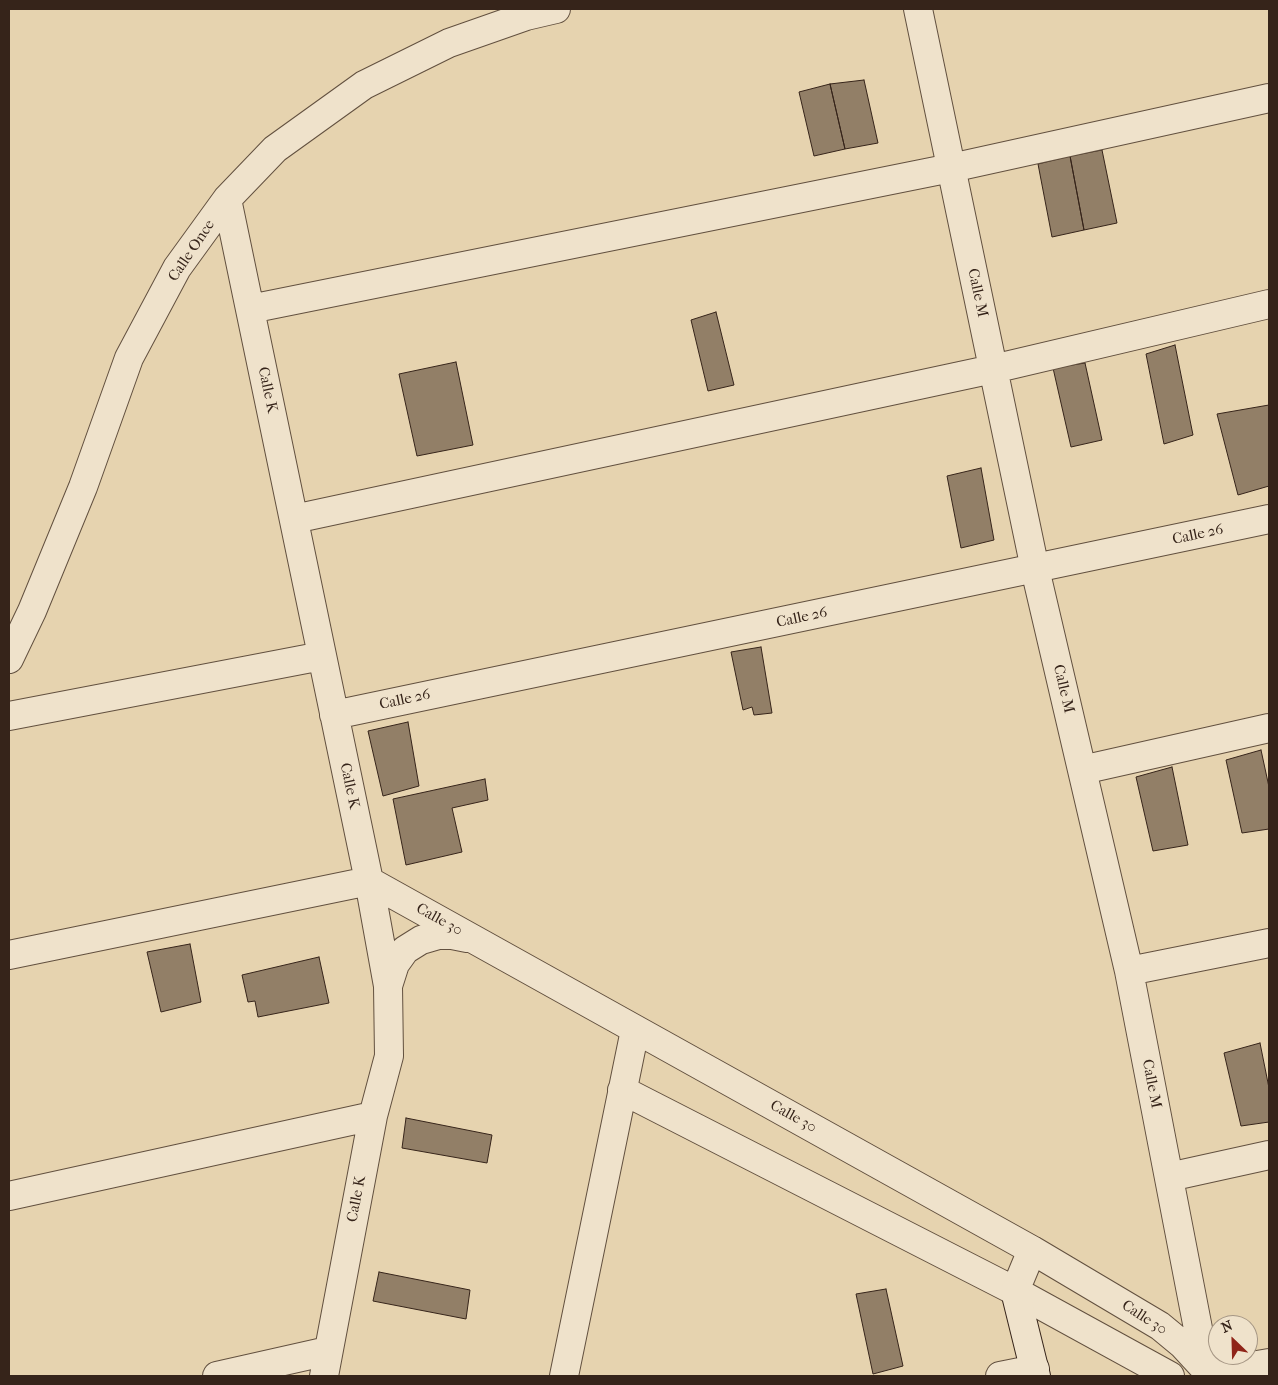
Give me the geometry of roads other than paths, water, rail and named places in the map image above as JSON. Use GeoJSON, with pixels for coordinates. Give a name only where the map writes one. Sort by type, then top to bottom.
{"type":"FeatureCollection","features":[{"type":"Feature","properties":{"kind":"street","name":"Calle Once"},"geometry":{"type":"LineString","coordinates":[[9,659],[32,611],[83,487],[129,358],[177,268],[227,199],[275,149],[364,85],[449,42],[526,16],[556,9]]}},
{"type":"Feature","properties":{"kind":"street","name":"Calle M"},"geometry":{"type":"LineString","coordinates":[[918,9],[1035,569],[1129,971],[1206,1373]]}},
{"type":"Feature","properties":{"kind":"street"},"geometry":{"type":"LineString","coordinates":[[250,308],[951,168],[1269,98]]}},
{"type":"Feature","properties":{"kind":"street","name":"Calle K"},"geometry":{"type":"LineString","coordinates":[[227,199],[369,880],[388,986],[388,1056],[373,1116],[326,1364]]}},
{"type":"Feature","properties":{"kind":"street"},"geometry":{"type":"LineString","coordinates":[[294,519],[993,369],[1269,304]]}},
{"type":"Feature","properties":{"kind":"street","name":"Calle 26"},"geometry":{"type":"LineString","coordinates":[[334,715],[1269,520]]}},
{"type":"Feature","properties":{"kind":"street"},"geometry":{"type":"LineString","coordinates":[[9,716],[322,656]]}},
{"type":"Feature","properties":{"kind":"street"},"geometry":{"type":"LineString","coordinates":[[1082,770],[1269,728]]}},
{"type":"Feature","properties":{"kind":"street"},"geometry":{"type":"LineString","coordinates":[[9,956],[369,880]]}},
{"type":"Feature","properties":{"kind":"street","name":"Calle 30"},"geometry":{"type":"LineString","coordinates":[[369,880],[1032,1250],[1160,1326],[1183,1345],[1206,1373]]}},
{"type":"Feature","properties":{"kind":"street"},"geometry":{"type":"LineString","coordinates":[[388,986],[395,964],[405,950],[421,940],[438,935],[452,935],[479,942]]}},
{"type":"Feature","properties":{"kind":"street"},"geometry":{"type":"LineString","coordinates":[[1129,971],[1269,944]]}},
{"type":"Feature","properties":{"kind":"street"},"geometry":{"type":"LineString","coordinates":[[564,1376],[635,1030]]}},
{"type":"Feature","properties":{"kind":"street"},"geometry":{"type":"LineString","coordinates":[[622,1090],[1015,1291],[1170,1376]]}},
{"type":"Feature","properties":{"kind":"street"},"geometry":{"type":"LineString","coordinates":[[9,1196],[373,1116]]}},
{"type":"Feature","properties":{"kind":"street"},"geometry":{"type":"LineString","coordinates":[[1168,1177],[1269,1155]]}},
{"type":"Feature","properties":{"kind":"street"},"geometry":{"type":"LineString","coordinates":[[1000,1376],[1036,1373],[1015,1291],[1032,1250]]}},
{"type":"Feature","properties":{"kind":"street"},"geometry":{"type":"LineString","coordinates":[[1206,1373],[1269,1363]]}},
{"type":"Feature","properties":{"kind":"street"},"geometry":{"type":"LineString","coordinates":[[217,1376],[326,1364]]}}]}
